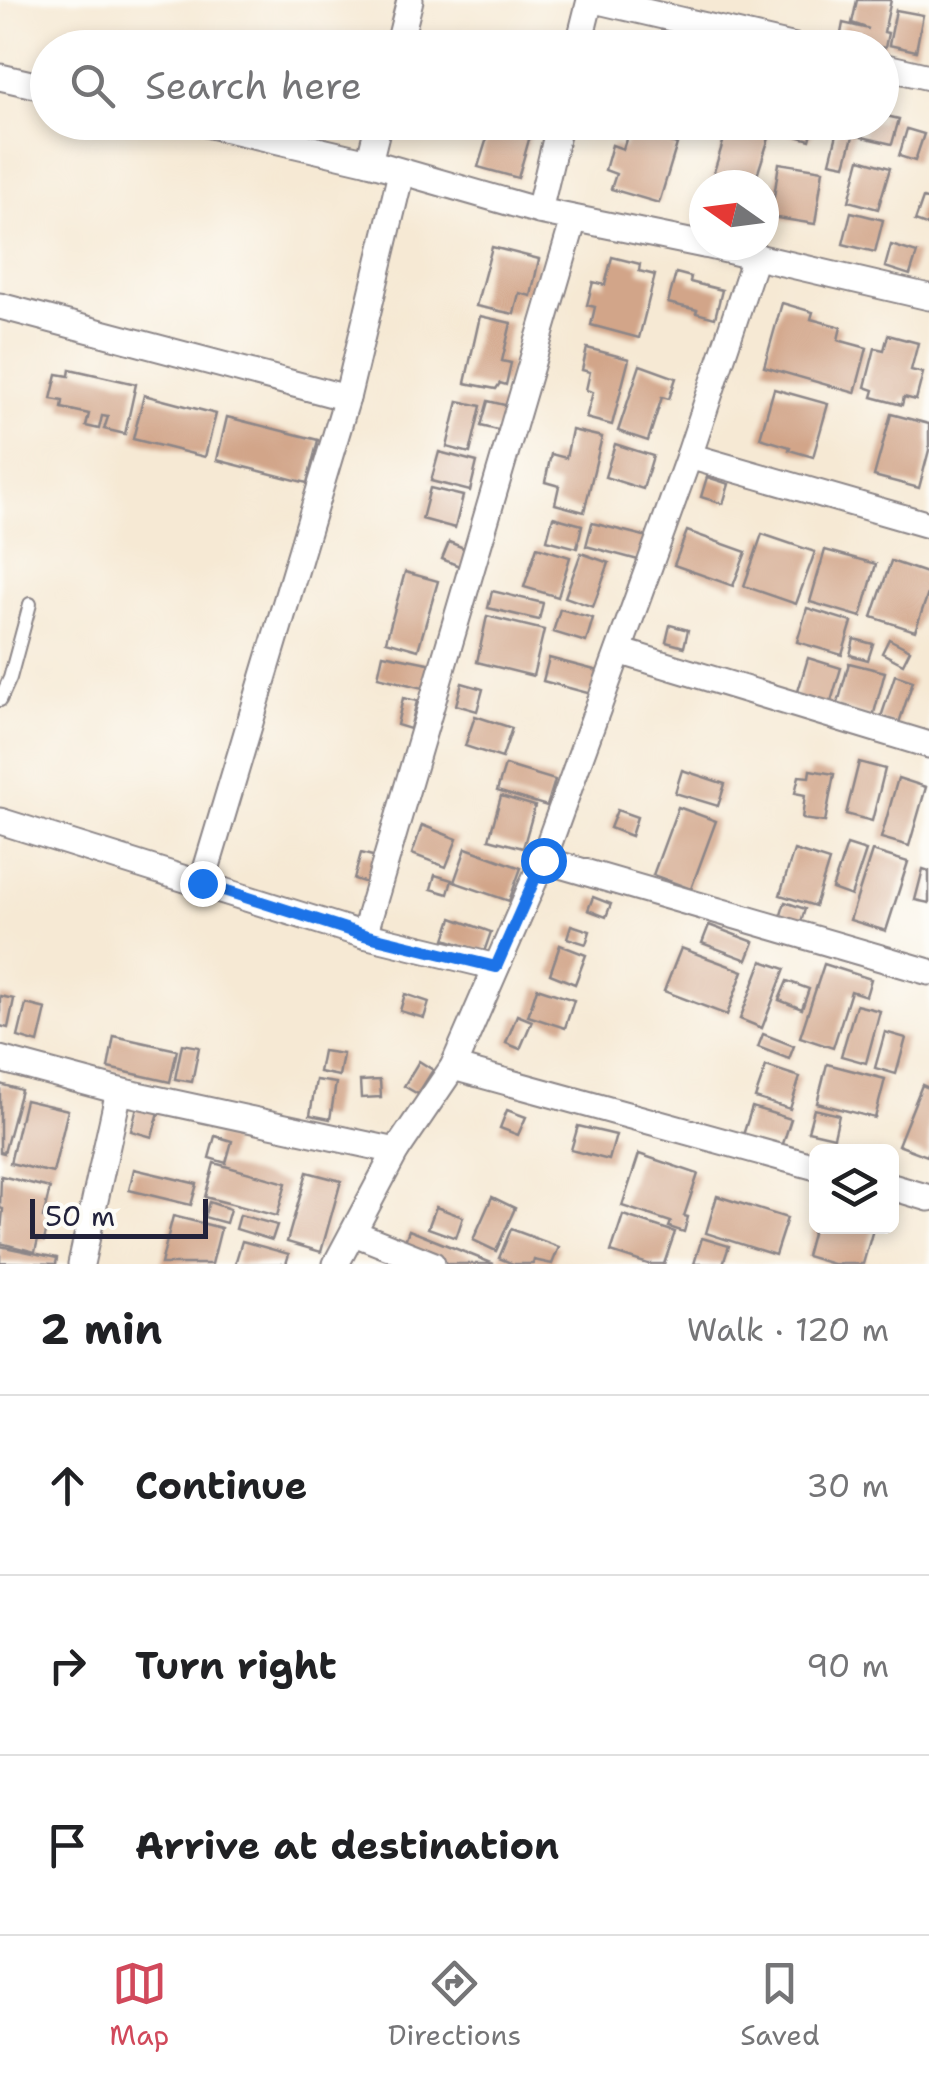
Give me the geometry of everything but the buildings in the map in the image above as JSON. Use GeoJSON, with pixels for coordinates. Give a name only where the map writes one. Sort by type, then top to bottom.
{"type":"FeatureCollection","features":[{"type":"Feature","properties":{"kind":"street"},"geometry":{"type":"LineString","coordinates":[[402,30],[410,0]]}},
{"type":"Feature","properties":{"kind":"street"},"geometry":{"type":"LineString","coordinates":[[583,30],[592,0],[722,30]]}},
{"type":"Feature","properties":{"kind":"street"},"geometry":{"type":"LineString","coordinates":[[899,70],[929,78]]}},
{"type":"Feature","properties":{"kind":"street"},"geometry":{"type":"LineString","coordinates":[[0,77],[30,84]]}},
{"type":"Feature","properties":{"kind":"street"},"geometry":{"type":"LineString","coordinates":[[274,140],[369,162],[539,211],[689,242]]}},
{"type":"Feature","properties":{"kind":"street"},"geometry":{"type":"LineString","coordinates":[[369,162],[374,140]]}},
{"type":"Feature","properties":{"kind":"street"},"geometry":{"type":"LineString","coordinates":[[539,211],[556,140]]}},
{"type":"Feature","properties":{"kind":"street"},"geometry":{"type":"LineString","coordinates":[[202,883],[346,398],[401,173]]}},
{"type":"Feature","properties":{"kind":"street"},"geometry":{"type":"LineString","coordinates":[[364,935],[574,219]]}},
{"type":"Feature","properties":{"kind":"street"},"geometry":{"type":"LineString","coordinates":[[336,1264],[396,1152],[454,1068],[543,860],[689,456],[754,260]]}},
{"type":"Feature","properties":{"kind":"street"},"geometry":{"type":"LineString","coordinates":[[777,260],[929,297]]}},
{"type":"Feature","properties":{"kind":"street"},"geometry":{"type":"LineString","coordinates":[[0,306],[346,398]]}},
{"type":"Feature","properties":{"kind":"street"},"geometry":{"type":"LineString","coordinates":[[689,456],[929,525]]}},
{"type":"Feature","properties":{"kind":"street"},"geometry":{"type":"LineString","coordinates":[[619,651],[929,745]]}},
{"type":"Feature","properties":{"kind":"street"},"geometry":{"type":"LineString","coordinates":[[0,821],[364,935],[496,967]]}},
{"type":"Feature","properties":{"kind":"street"},"geometry":{"type":"LineString","coordinates":[[543,860],[929,972]]}},
{"type":"Feature","properties":{"kind":"street"},"geometry":{"type":"LineString","coordinates":[[0,1060],[119,1091],[396,1152]]}},
{"type":"Feature","properties":{"kind":"street"},"geometry":{"type":"LineString","coordinates":[[454,1068],[809,1165]]}},
{"type":"Feature","properties":{"kind":"street"},"geometry":{"type":"LineString","coordinates":[[81,1264],[119,1091]]}},
{"type":"Feature","properties":{"kind":"street"},"geometry":{"type":"LineString","coordinates":[[899,1190],[929,1198]]}},
{"type":"Feature","properties":{"kind":"street"},"geometry":{"type":"LineString","coordinates":[[354,1233],[432,1264]]}},
{"type":"Feature","properties":{"kind":"lane"},"geometry":{"type":"LineString","coordinates":[[0,700],[30,604]]}},
{"type":"Feature","properties":{"kind":"route"},"geometry":{"type":"LineString","coordinates":[[202,883],[364,935],[496,967],[543,860]]}}]}
